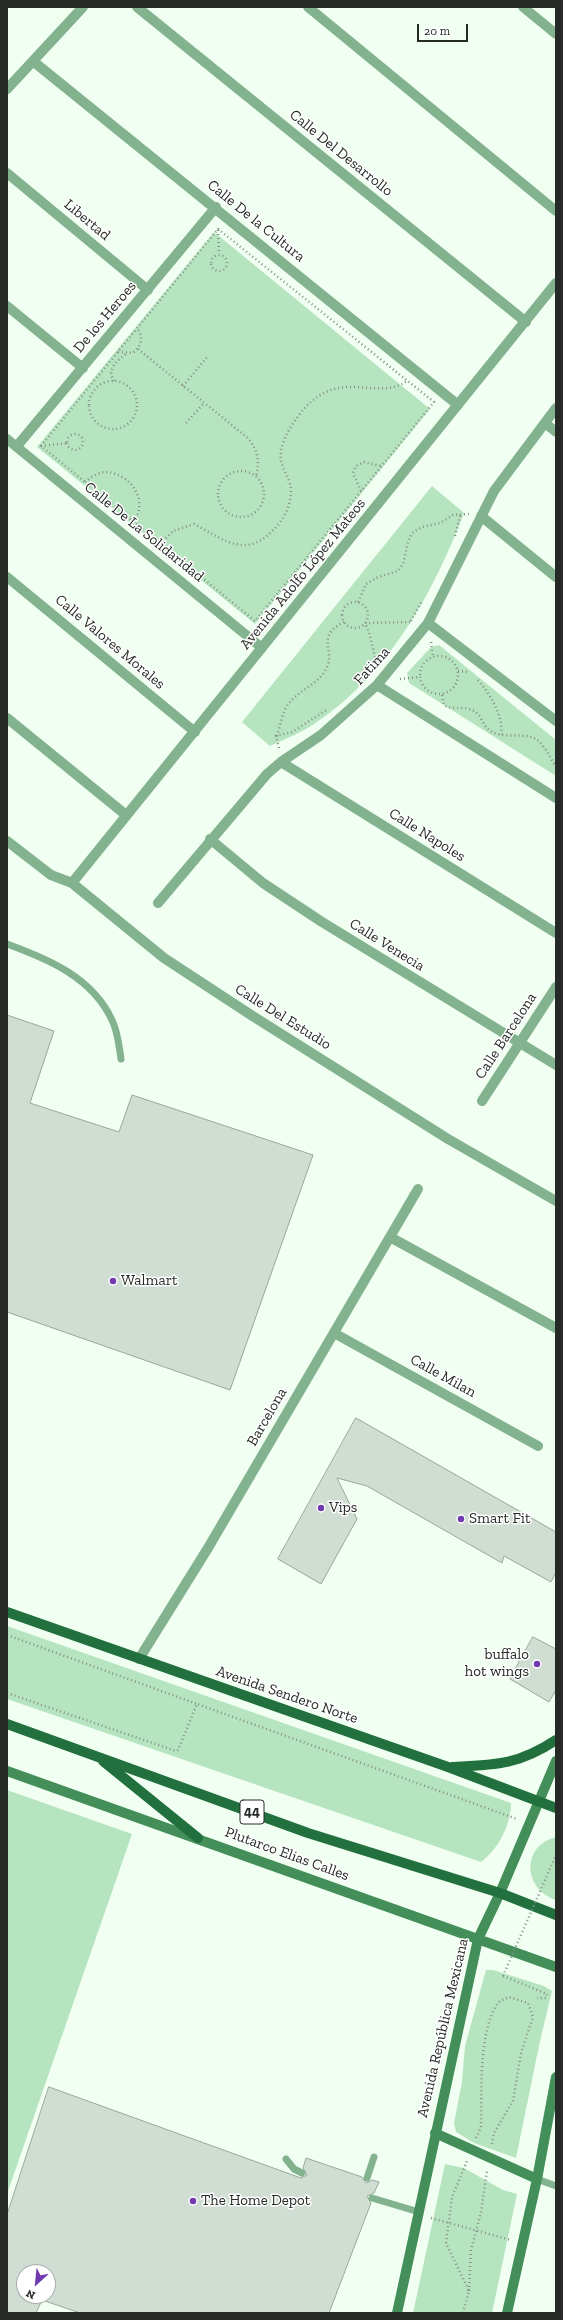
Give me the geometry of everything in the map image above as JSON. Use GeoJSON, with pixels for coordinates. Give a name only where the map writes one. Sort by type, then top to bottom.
{"type":"FeatureCollection","features":[{"type":"Feature","properties":{"kind":"main road","name":"Avenida Sendero Norte"},"geometry":{"type":"LineString","coordinates":[[7,1612],[448,1767],[556,1808]]}},
{"type":"Feature","properties":{"kind":"main road","name":"44"},"geometry":{"type":"LineString","coordinates":[[7,1724],[308,1833],[500,1893],[556,1915]]}},
{"type":"Feature","properties":{"kind":"main road"},"geometry":{"type":"LineString","coordinates":[[448,1767],[503,1764],[532,1755],[556,1740]]}},
{"type":"Feature","properties":{"kind":"main road"},"geometry":{"type":"LineString","coordinates":[[96,1756],[198,1838]]}},
{"type":"Feature","properties":{"kind":"main road","name":"Avenida República Mexicana"},"geometry":{"type":"LineString","coordinates":[[397,2313],[478,1938],[500,1893],[556,1761]]}},
{"type":"Feature","properties":{"kind":"main road","name":"Plutarco Elias Calles"},"geometry":{"type":"LineString","coordinates":[[7,1771],[556,1967]]}},
{"type":"Feature","properties":{"kind":"main road"},"geometry":{"type":"LineString","coordinates":[[507,2313],[537,2179],[556,2077]]}},
{"type":"Feature","properties":{"kind":"main road"},"geometry":{"type":"LineString","coordinates":[[435,2133],[537,2179]]}},
{"type":"Feature","properties":{"kind":"street"},"geometry":{"type":"LineString","coordinates":[[7,89],[34,62],[83,7]]}},
{"type":"Feature","properties":{"kind":"street","name":"Calle Del Desarrollo"},"geometry":{"type":"LineString","coordinates":[[137,7],[526,322]]}},
{"type":"Feature","properties":{"kind":"street"},"geometry":{"type":"LineString","coordinates":[[308,7],[556,211]]}},
{"type":"Feature","properties":{"kind":"street"},"geometry":{"type":"LineString","coordinates":[[523,7],[556,34]]}},
{"type":"Feature","properties":{"kind":"street","name":"Calle De la Cultura"},"geometry":{"type":"LineString","coordinates":[[34,62],[216,207],[458,406]]}},
{"type":"Feature","properties":{"kind":"street","name":"Libertad"},"geometry":{"type":"LineString","coordinates":[[7,173],[148,290]]}},
{"type":"Feature","properties":{"kind":"street","name":"De los Heroes"},"geometry":{"type":"LineString","coordinates":[[17,446],[216,207]]}},
{"type":"Feature","properties":{"kind":"street","name":"Avenida Adolfo López Mateos"},"geometry":{"type":"LineString","coordinates":[[72,883],[556,283]]}},
{"type":"Feature","properties":{"kind":"street"},"geometry":{"type":"LineString","coordinates":[[7,306],[83,368]]}},
{"type":"Feature","properties":{"kind":"street","name":"Fatima"},"geometry":{"type":"LineString","coordinates":[[158,903],[210,839],[267,774],[281,762],[321,735],[377,685],[425,626],[494,491],[556,408]]}},
{"type":"Feature","properties":{"kind":"street"},"geometry":{"type":"LineString","coordinates":[[545,422],[556,432]]}},
{"type":"Feature","properties":{"kind":"street","name":"Calle De La Solidaridad"},"geometry":{"type":"LineString","coordinates":[[7,438],[262,648]]}},
{"type":"Feature","properties":{"kind":"street"},"geometry":{"type":"LineString","coordinates":[[481,516],[556,577]]}},
{"type":"Feature","properties":{"kind":"street","name":"Calle Valores Morales"},"geometry":{"type":"LineString","coordinates":[[7,577],[195,732]]}},
{"type":"Feature","properties":{"kind":"street"},"geometry":{"type":"LineString","coordinates":[[425,626],[556,721]]}},
{"type":"Feature","properties":{"kind":"street"},"geometry":{"type":"LineString","coordinates":[[377,685],[556,798]]}},
{"type":"Feature","properties":{"kind":"street"},"geometry":{"type":"LineString","coordinates":[[7,718],[126,815]]}},
{"type":"Feature","properties":{"kind":"street","name":"Calle Napoles"},"geometry":{"type":"LineString","coordinates":[[281,762],[556,933]]}},
{"type":"Feature","properties":{"kind":"street","name":"Calle Venecia"},"geometry":{"type":"LineString","coordinates":[[210,839],[263,883],[359,946],[556,1065]]}},
{"type":"Feature","properties":{"kind":"street","name":"Calle Del Estudio"},"geometry":{"type":"LineString","coordinates":[[7,840],[51,875],[72,883],[164,958],[448,1139],[556,1201]]}},
{"type":"Feature","properties":{"kind":"street","name":"Calle Barcelona"},"geometry":{"type":"LineString","coordinates":[[482,1101],[556,987]]}},
{"type":"Feature","properties":{"kind":"street","name":"Barcelona"},"geometry":{"type":"LineString","coordinates":[[139,1659],[208,1548],[418,1188]]}},
{"type":"Feature","properties":{"kind":"street"},"geometry":{"type":"LineString","coordinates":[[390,1237],[556,1328]]}},
{"type":"Feature","properties":{"kind":"street","name":"Calle Milan"},"geometry":{"type":"LineString","coordinates":[[334,1333],[538,1446]]}},
{"type":"Feature","properties":{"kind":"lane"},"geometry":{"type":"LineString","coordinates":[[7,944],[42,957],[68,972],[92,990],[112,1020],[121,1059]]}},
{"type":"Feature","properties":{"kind":"lane"},"geometry":{"type":"LineString","coordinates":[[367,2178],[374,2157]]}},
{"type":"Feature","properties":{"kind":"lane"},"geometry":{"type":"LineString","coordinates":[[286,2159],[294,2168],[302,2173]]}},
{"type":"Feature","properties":{"kind":"lane"},"geometry":{"type":"LineString","coordinates":[[537,2179],[556,2186]]}},
{"type":"Feature","properties":{"kind":"lane"},"geometry":{"type":"LineString","coordinates":[[372,2198],[419,2212]]}},
{"type":"Feature","properties":{"kind":"path"},"geometry":{"type":"LineString","coordinates":[[218,229],[219,254]]}},
{"type":"Feature","properties":{"kind":"path"},"geometry":{"type":"LineString","coordinates":[[41,446],[218,229]]}},
{"type":"Feature","properties":{"kind":"path"},"geometry":{"type":"LineString","coordinates":[[41,446],[254,621],[434,402],[218,229]]}},
{"type":"Feature","properties":{"kind":"path"},"geometry":{"type":"LineString","coordinates":[[219,254],[224,256],[228,264],[220,271],[214,270],[211,263],[212,258],[219,254]]}},
{"type":"Feature","properties":{"kind":"path"},"geometry":{"type":"LineString","coordinates":[[118,352],[126,354],[133,353],[138,349],[141,342],[141,334],[137,328]]}},
{"type":"Feature","properties":{"kind":"path"},"geometry":{"type":"LineString","coordinates":[[138,349],[249,439],[256,448],[259,464],[256,476],[264,489],[264,496],[258,510],[245,517],[230,515],[224,510],[218,496],[218,488],[227,475],[242,471],[256,476]]}},
{"type":"Feature","properties":{"kind":"path"},"geometry":{"type":"LineString","coordinates":[[114,381],[99,385],[94,391],[89,405],[94,420],[107,429],[115,429],[130,423],[137,409],[137,401],[129,387],[114,381],[111,375],[114,363],[126,354]]}},
{"type":"Feature","properties":{"kind":"path"},"geometry":{"type":"LineString","coordinates":[[183,386],[208,356]]}},
{"type":"Feature","properties":{"kind":"path"},"geometry":{"type":"LineString","coordinates":[[160,544],[173,531],[194,524],[224,542],[252,545],[264,539],[284,517],[289,505],[291,482],[280,459],[281,449],[287,435],[304,408],[337,387],[355,385],[386,388],[398,387],[408,381]]}},
{"type":"Feature","properties":{"kind":"path"},"geometry":{"type":"LineString","coordinates":[[186,423],[204,403]]}},
{"type":"Feature","properties":{"kind":"path"},"geometry":{"type":"LineString","coordinates":[[74,434],[79,435],[83,439],[83,444],[77,450],[72,449],[67,443],[70,436],[74,434]]}},
{"type":"Feature","properties":{"kind":"path"},"geometry":{"type":"LineString","coordinates":[[41,446],[67,443]]}},
{"type":"Feature","properties":{"kind":"path"},"geometry":{"type":"LineString","coordinates":[[361,491],[353,473],[356,466],[364,462],[381,466]]}},
{"type":"Feature","properties":{"kind":"path"},"geometry":{"type":"LineString","coordinates":[[85,482],[104,472],[114,474],[127,481],[138,494],[140,502],[138,516],[134,522]]}},
{"type":"Feature","properties":{"kind":"path"},"geometry":{"type":"LineString","coordinates":[[358,602],[366,584],[378,577],[398,571],[403,564],[412,533],[422,527],[432,527],[453,515],[461,513],[453,539]]}},
{"type":"Feature","properties":{"kind":"path"},"geometry":{"type":"LineString","coordinates":[[406,626],[411,621],[424,597]]}},
{"type":"Feature","properties":{"kind":"path"},"geometry":{"type":"LineString","coordinates":[[388,672],[376,664],[369,632],[365,624],[368,612],[363,605],[358,602],[352,602],[345,607],[342,614],[344,622],[354,628],[365,624],[411,621],[425,626]]}},
{"type":"Feature","properties":{"kind":"path"},"geometry":{"type":"LineString","coordinates":[[281,762],[276,736],[289,702],[314,683],[325,671],[329,656],[328,637],[331,629],[344,622]]}},
{"type":"Feature","properties":{"kind":"path"},"geometry":{"type":"LineString","coordinates":[[426,644],[431,638],[436,638]]}},
{"type":"Feature","properties":{"kind":"path"},"geometry":{"type":"LineString","coordinates":[[433,657],[446,657],[451,660],[458,671],[457,684],[453,689],[442,695],[429,693],[421,683],[419,677],[422,665],[433,657]]}},
{"type":"Feature","properties":{"kind":"path"},"geometry":{"type":"LineString","coordinates":[[373,667],[380,660]]}},
{"type":"Feature","properties":{"kind":"path"},"geometry":{"type":"LineString","coordinates":[[458,671],[466,671],[471,674]]}},
{"type":"Feature","properties":{"kind":"path"},"geometry":{"type":"LineString","coordinates":[[399,672],[403,684]]}},
{"type":"Feature","properties":{"kind":"path"},"geometry":{"type":"LineString","coordinates":[[475,676],[486,690],[502,720],[502,735]]}},
{"type":"Feature","properties":{"kind":"path"},"geometry":{"type":"LineString","coordinates":[[442,695],[444,705],[449,708],[462,707],[474,711],[489,730],[502,735],[532,737],[544,746],[556,767]]}},
{"type":"Feature","properties":{"kind":"path"},"geometry":{"type":"LineString","coordinates":[[276,736],[292,732],[330,707]]}},
{"type":"Feature","properties":{"kind":"path"},"geometry":{"type":"LineString","coordinates":[[7,1636],[529,1824]]}},
{"type":"Feature","properties":{"kind":"path"},"geometry":{"type":"LineString","coordinates":[[7,1693],[176,1751],[178,1750],[197,1704]]}},
{"type":"Feature","properties":{"kind":"path"},"geometry":{"type":"LineString","coordinates":[[537,1998],[546,1998],[547,1994],[503,1976],[556,1855]]}},
{"type":"Feature","properties":{"kind":"path"},"geometry":{"type":"LineString","coordinates":[[463,2313],[469,2292],[471,2250],[476,2231],[494,2133],[514,2101],[521,2053],[533,2017],[528,2002],[509,1997],[499,2002],[487,2033],[484,2058],[481,2127],[452,2197],[446,2243],[469,2292]]}},
{"type":"Feature","properties":{"kind":"path"},"geometry":{"type":"LineString","coordinates":[[429,2218],[515,2242]]}},
{"type":"Feature","properties":{"kind":"green space"},"geometry":{"type":"Polygon","coordinates":[[[214,232],[430,409],[255,624],[37,447],[214,232]]]}},
{"type":"Feature","properties":{"kind":"green space"},"geometry":{"type":"Polygon","coordinates":[[[432,486],[464,513],[438,573],[405,630],[386,657],[364,682],[340,704],[309,727],[270,746],[242,722],[432,486]]]}},
{"type":"Feature","properties":{"kind":"green space"},"geometry":{"type":"Polygon","coordinates":[[[439,645],[556,740],[556,776],[409,683],[407,673],[431,647],[439,645]]]}},
{"type":"Feature","properties":{"kind":"green space"},"geometry":{"type":"Polygon","coordinates":[[[7,1626],[511,1803],[509,1820],[506,1828],[493,1851],[481,1862],[7,1699],[7,1626]]]}},
{"type":"Feature","properties":{"kind":"green space"},"geometry":{"type":"Polygon","coordinates":[[[7,1790],[132,1834],[7,2194],[7,1790]]]}},
{"type":"Feature","properties":{"kind":"green space"},"geometry":{"type":"Polygon","coordinates":[[[556,1837],[556,1900],[545,1895],[537,1887],[532,1878],[530,1868],[532,1858],[537,1849],[545,1842],[556,1837]]]}},
{"type":"Feature","properties":{"kind":"green space"},"geometry":{"type":"Polygon","coordinates":[[[486,1970],[493,1970],[544,1986],[552,1991],[516,2158],[474,2143],[456,2132],[454,2123],[462,2082],[465,2046],[486,1970]]]}},
{"type":"Feature","properties":{"kind":"green space"},"geometry":{"type":"Polygon","coordinates":[[[445,2164],[464,2168],[503,2190],[517,2194],[492,2313],[413,2313],[445,2164]]]}},
{"type":"Feature","properties":{"kind":"building"},"geometry":{"type":"Polygon","coordinates":[[[7,1015],[54,1031],[30,1103],[119,1132],[132,1095],[313,1155],[230,1390],[7,1312],[7,1015]]]}},
{"type":"Feature","properties":{"kind":"building"},"geometry":{"type":"Polygon","coordinates":[[[356,1418],[556,1532],[556,1572],[551,1582],[504,1556],[502,1563],[367,1486],[337,1478],[357,1519],[321,1584],[278,1559],[356,1418]]]}},
{"type":"Feature","properties":{"kind":"building","name":"buffalo hot wings"},"geometry":{"type":"Polygon","coordinates":[[[533,1637],[556,1649],[556,1690],[549,1702],[510,1679],[533,1637]]]}},
{"type":"Feature","properties":{"kind":"building"},"geometry":{"type":"Polygon","coordinates":[[[49,2087],[301,2178],[307,2175],[303,2168],[306,2158],[362,2177],[366,2183],[372,2180],[379,2182],[374,2193],[367,2196],[371,2203],[329,2313],[80,2313],[54,2304],[56,2304],[56,2264],[16,2264],[16,2304],[40,2304],[36,2313],[7,2313],[7,2215],[49,2087]]]}},
{"type":"Feature","properties":{"kind":"place","name":"Walmart"},"geometry":{"type":"Point","coordinates":[113,1281]}},
{"type":"Feature","properties":{"kind":"place","name":"Vips"},"geometry":{"type":"Point","coordinates":[321,1508]}},
{"type":"Feature","properties":{"kind":"place","name":"Smart Fit"},"geometry":{"type":"Point","coordinates":[461,1519]}},
{"type":"Feature","properties":{"kind":"place","name":"buffalo hot wings"},"geometry":{"type":"Point","coordinates":[537,1664]}},
{"type":"Feature","properties":{"kind":"place","name":"The Home Depot"},"geometry":{"type":"Point","coordinates":[193,2201]}}]}
